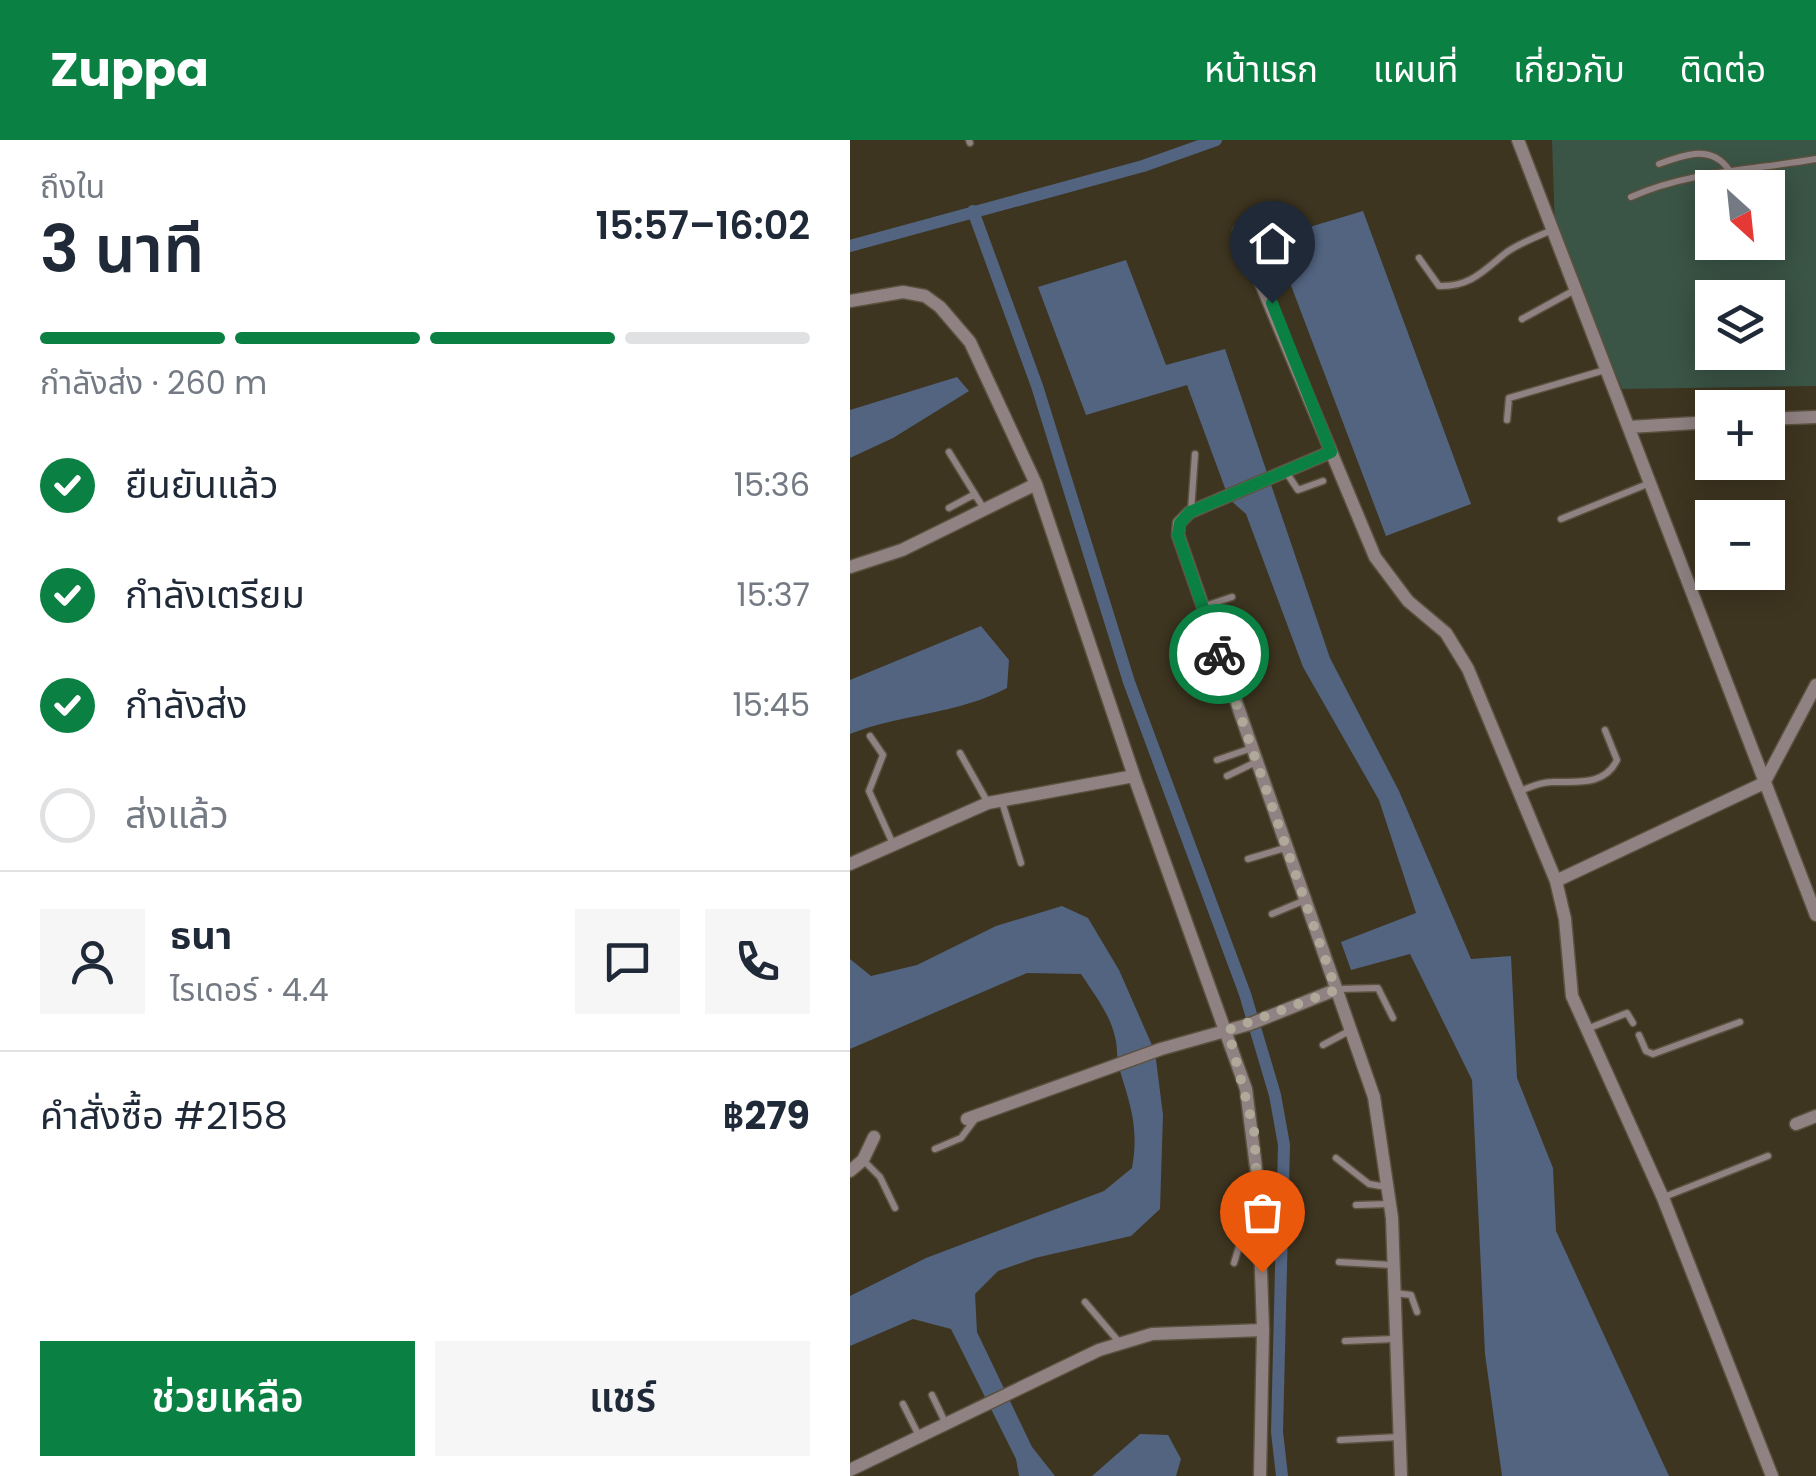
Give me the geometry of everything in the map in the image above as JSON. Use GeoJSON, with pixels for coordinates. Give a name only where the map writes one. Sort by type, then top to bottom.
{"type":"FeatureCollection","features":[{"type":"Feature","properties":{"kind":"street"},"geometry":{"type":"LineString","coordinates":[[1518,140],[1816,915]]}},
{"type":"Feature","properties":{"kind":"street"},"geometry":{"type":"LineString","coordinates":[[1239,231],[1388,580],[1446,632],[1468,669],[1556,881],[1566,920],[1572,996],[1663,1198],[1772,1476]]}},
{"type":"Feature","properties":{"kind":"street"},"geometry":{"type":"LineString","coordinates":[[850,301],[903,292],[925,296],[940,307],[970,342],[1036,484],[1134,776],[1228,1030],[1254,1130],[1261,1238],[1260,1476]]}},
{"type":"Feature","properties":{"kind":"street"},"geometry":{"type":"LineString","coordinates":[[1785,419],[1816,417]]}},
{"type":"Feature","properties":{"kind":"street"},"geometry":{"type":"LineString","coordinates":[[1630,426],[1695,423]]}},
{"type":"Feature","properties":{"kind":"street"},"geometry":{"type":"LineString","coordinates":[[1331,452],[1190,512],[1180,523],[1178,535],[1374,1097],[1390,1204],[1401,1476]]}},
{"type":"Feature","properties":{"kind":"street"},"geometry":{"type":"LineString","coordinates":[[850,567],[902,550],[1036,484]]}},
{"type":"Feature","properties":{"kind":"street"},"geometry":{"type":"LineString","coordinates":[[1556,881],[1764,783],[1816,685]]}},
{"type":"Feature","properties":{"kind":"street"},"geometry":{"type":"LineString","coordinates":[[850,864],[995,802],[1134,776]]}},
{"type":"Feature","properties":{"kind":"street"},"geometry":{"type":"LineString","coordinates":[[972,1117],[1161,1049],[1250,1024],[1336,990]]}},
{"type":"Feature","properties":{"kind":"street"},"geometry":{"type":"LineString","coordinates":[[1796,1124],[1816,1116]]}},
{"type":"Feature","properties":{"kind":"street"},"geometry":{"type":"LineString","coordinates":[[850,1171],[864,1160],[874,1137]]}},
{"type":"Feature","properties":{"kind":"street"},"geometry":{"type":"LineString","coordinates":[[850,1470],[1120,1343],[1172,1332],[1262,1330]]}},
{"type":"Feature","properties":{"kind":"lane"},"geometry":{"type":"LineString","coordinates":[[1658,164],[1700,153],[1722,159],[1729,170]]}},
{"type":"Feature","properties":{"kind":"lane"},"geometry":{"type":"LineString","coordinates":[[1737,170],[1816,159]]}},
{"type":"Feature","properties":{"kind":"lane"},"geometry":{"type":"LineString","coordinates":[[1631,197],[1664,184],[1695,178]]}},
{"type":"Feature","properties":{"kind":"lane"},"geometry":{"type":"LineString","coordinates":[[1419,258],[1439,286],[1453,287],[1475,279],[1513,248],[1552,230]]}},
{"type":"Feature","properties":{"kind":"lane"},"geometry":{"type":"LineString","coordinates":[[1522,318],[1575,290]]}},
{"type":"Feature","properties":{"kind":"lane"},"geometry":{"type":"LineString","coordinates":[[1507,420],[1509,398],[1606,370]]}},
{"type":"Feature","properties":{"kind":"lane"},"geometry":{"type":"LineString","coordinates":[[950,452],[984,509]]}},
{"type":"Feature","properties":{"kind":"lane"},"geometry":{"type":"LineString","coordinates":[[1190,512],[1195,454]]}},
{"type":"Feature","properties":{"kind":"lane"},"geometry":{"type":"LineString","coordinates":[[1285,471],[1298,490],[1323,482]]}},
{"type":"Feature","properties":{"kind":"lane"},"geometry":{"type":"LineString","coordinates":[[1562,519],[1651,482]]}},
{"type":"Feature","properties":{"kind":"lane"},"geometry":{"type":"LineString","coordinates":[[949,508],[975,494]]}},
{"type":"Feature","properties":{"kind":"lane"},"geometry":{"type":"LineString","coordinates":[[1202,606],[1232,597]]}},
{"type":"Feature","properties":{"kind":"lane"},"geometry":{"type":"LineString","coordinates":[[1519,791],[1545,782],[1576,784],[1608,772],[1616,760],[1604,730]]}},
{"type":"Feature","properties":{"kind":"lane"},"geometry":{"type":"LineString","coordinates":[[870,736],[883,755],[869,791],[893,844]]}},
{"type":"Feature","properties":{"kind":"lane"},"geometry":{"type":"LineString","coordinates":[[1218,760],[1252,748]]}},
{"type":"Feature","properties":{"kind":"lane"},"geometry":{"type":"LineString","coordinates":[[960,754],[995,802],[1020,863]]}},
{"type":"Feature","properties":{"kind":"lane"},"geometry":{"type":"LineString","coordinates":[[1228,776],[1256,762]]}},
{"type":"Feature","properties":{"kind":"lane"},"geometry":{"type":"LineString","coordinates":[[1248,859],[1286,848]]}},
{"type":"Feature","properties":{"kind":"lane"},"geometry":{"type":"LineString","coordinates":[[1272,914],[1304,900]]}},
{"type":"Feature","properties":{"kind":"lane"},"geometry":{"type":"LineString","coordinates":[[1336,990],[1378,988],[1393,1018]]}},
{"type":"Feature","properties":{"kind":"lane"},"geometry":{"type":"LineString","coordinates":[[1586,1029],[1628,1013],[1633,1023]]}},
{"type":"Feature","properties":{"kind":"lane"},"geometry":{"type":"LineString","coordinates":[[1639,1035],[1646,1051],[1652,1054],[1740,1022]]}},
{"type":"Feature","properties":{"kind":"lane"},"geometry":{"type":"LineString","coordinates":[[1322,1045],[1351,1030]]}},
{"type":"Feature","properties":{"kind":"lane"},"geometry":{"type":"LineString","coordinates":[[935,1149],[962,1138],[972,1117]]}},
{"type":"Feature","properties":{"kind":"lane"},"geometry":{"type":"LineString","coordinates":[[1663,1198],[1768,1156]]}},
{"type":"Feature","properties":{"kind":"lane"},"geometry":{"type":"LineString","coordinates":[[1336,1158],[1369,1184],[1387,1187]]}},
{"type":"Feature","properties":{"kind":"lane"},"geometry":{"type":"LineString","coordinates":[[864,1160],[880,1177],[896,1208]]}},
{"type":"Feature","properties":{"kind":"lane"},"geometry":{"type":"LineString","coordinates":[[1356,1205],[1390,1204]]}},
{"type":"Feature","properties":{"kind":"lane"},"geometry":{"type":"LineString","coordinates":[[1234,1263],[1241,1240],[1261,1238]]}},
{"type":"Feature","properties":{"kind":"lane"},"geometry":{"type":"LineString","coordinates":[[1339,1262],[1393,1265]]}},
{"type":"Feature","properties":{"kind":"lane"},"geometry":{"type":"LineString","coordinates":[[1394,1293],[1411,1295],[1417,1312]]}},
{"type":"Feature","properties":{"kind":"lane"},"geometry":{"type":"LineString","coordinates":[[1085,1302],[1120,1343]]}},
{"type":"Feature","properties":{"kind":"lane"},"geometry":{"type":"LineString","coordinates":[[1345,1341],[1396,1339]]}},
{"type":"Feature","properties":{"kind":"lane"},"geometry":{"type":"LineString","coordinates":[[932,1395],[946,1423]]}},
{"type":"Feature","properties":{"kind":"lane"},"geometry":{"type":"LineString","coordinates":[[903,1404],[919,1436]]}},
{"type":"Feature","properties":{"kind":"lane"},"geometry":{"type":"LineString","coordinates":[[1340,1440],[1400,1437]]}},
{"type":"Feature","properties":{"kind":"green space"},"geometry":{"type":"Polygon","coordinates":[[[1552,140],[1816,140],[1816,386],[1622,389],[1555,230],[1552,140]]]}},
{"type":"Feature","properties":{"kind":"water"},"geometry":{"type":"Polygon","coordinates":[[[1363,211],[1471,504],[1386,536],[1273,238],[1363,211]]]}},
{"type":"Feature","properties":{"kind":"water"},"geometry":{"type":"Polygon","coordinates":[[[1126,260],[1166,365],[1225,349],[1330,658],[1399,791],[1471,959],[1511,956],[1517,1078],[1553,1168],[1556,1231],[1669,1476],[1502,1476],[1485,1354],[1472,1080],[1410,954],[1351,970],[1341,942],[1416,913],[1379,800],[1303,667],[1246,514],[1229,499],[1187,385],[1086,415],[1038,287],[1126,260]]]}},
{"type":"Feature","properties":{"kind":"water"},"geometry":{"type":"Polygon","coordinates":[[[957,377],[969,391],[893,438],[850,458],[850,410],[957,377]]]}},
{"type":"Feature","properties":{"kind":"water"},"geometry":{"type":"Polygon","coordinates":[[[981,626],[1009,660],[1007,688],[969,703],[850,734],[850,680],[981,626]]]}},
{"type":"Feature","properties":{"kind":"water"},"geometry":{"type":"Polygon","coordinates":[[[1062,906],[1088,918],[1119,970],[1155,1052],[1163,1115],[1160,1209],[1131,1236],[1035,1258],[998,1271],[975,1294],[977,1332],[1032,1447],[1055,1476],[1019,1476],[1016,1459],[951,1329],[913,1319],[850,1346],[850,1296],[926,1258],[1104,1191],[1132,1168],[1133,1118],[1113,1029],[1081,974],[1027,973],[850,1049],[850,959],[871,976],[917,965],[996,926],[1062,906]]]}},
{"type":"Feature","properties":{"kind":"water"},"geometry":{"type":"Polygon","coordinates":[[[1140,1434],[1168,1435],[1181,1459],[1176,1476],[1092,1476],[1140,1434]]]}},
{"type":"Feature","properties":{"kind":"waterway"},"geometry":{"type":"LineString","coordinates":[[850,246],[1143,166],[1216,140]]}},
{"type":"Feature","properties":{"kind":"waterway"},"geometry":{"type":"LineString","coordinates":[[973,211],[1037,386],[1129,682],[1245,994],[1275,1095],[1284,1145],[1277,1432],[1282,1476]]}},
{"type":"Feature","properties":{"kind":"way so far"},"geometry":{"type":"LineString","coordinates":[[1219,654],[1336,990],[1228,1030],[1254,1130],[1262,1272]]}},
{"type":"Feature","properties":{"kind":"route"},"geometry":{"type":"LineString","coordinates":[[1219,654],[1178,535],[1180,523],[1190,512],[1331,452],[1272,303]]}}]}
